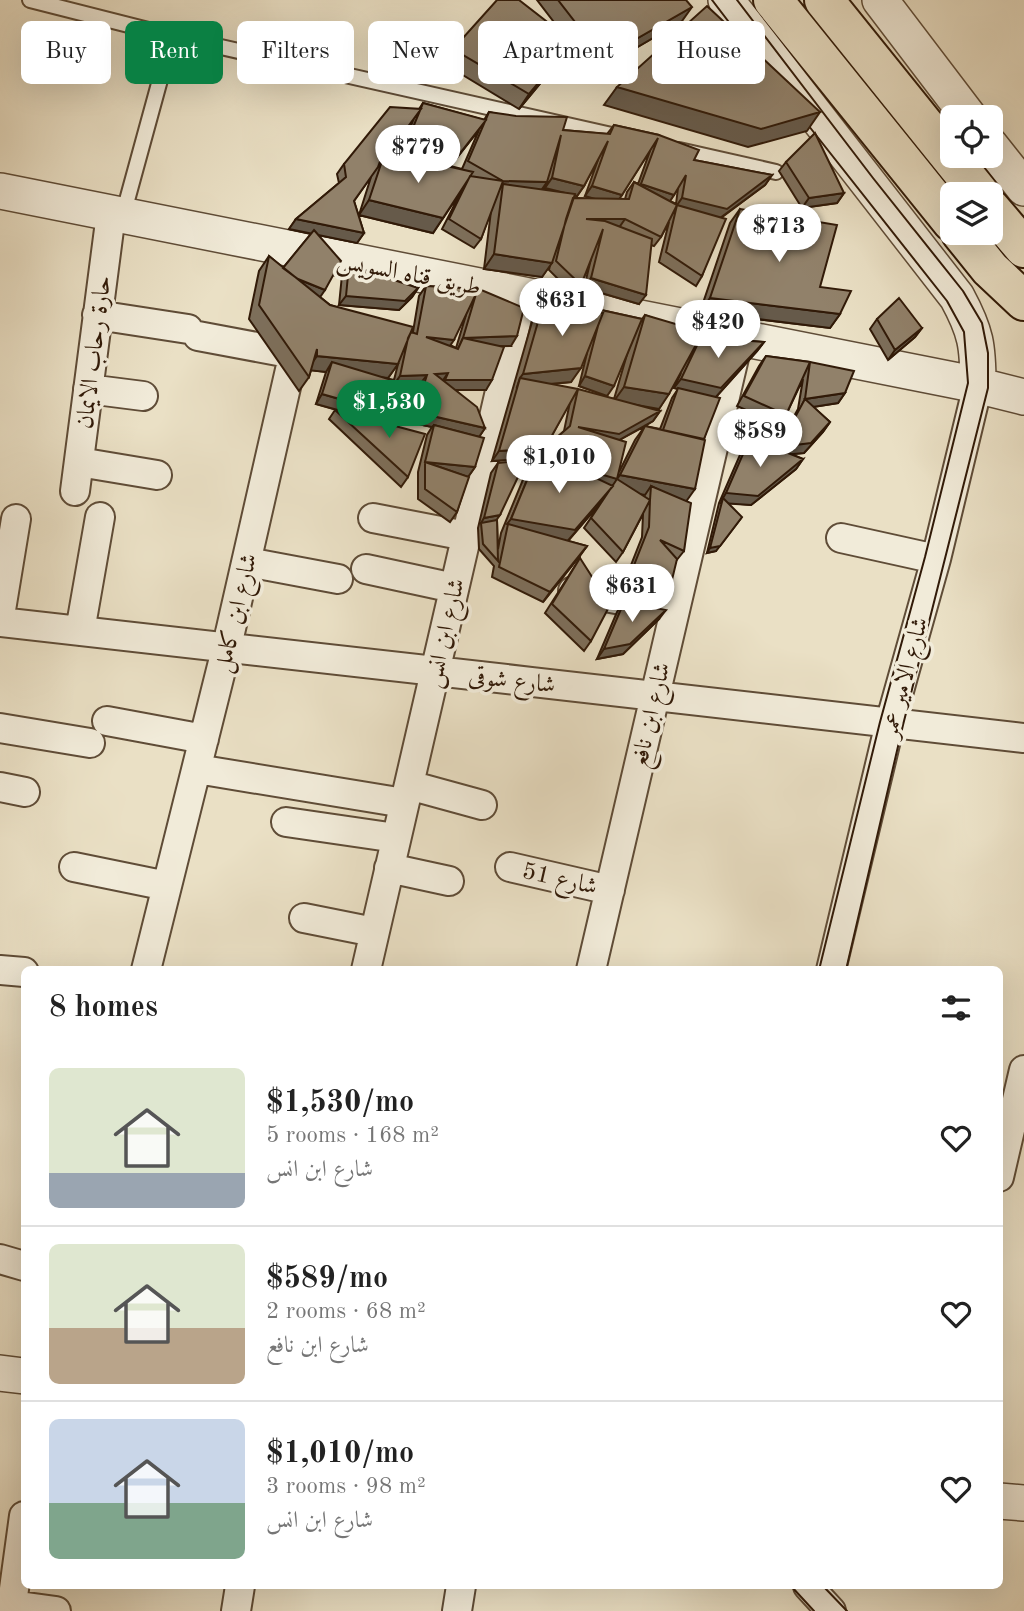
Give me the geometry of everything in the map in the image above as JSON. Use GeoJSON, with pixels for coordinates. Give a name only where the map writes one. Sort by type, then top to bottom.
{"type":"FeatureCollection","features":[{"type":"Feature","properties":{"kind":"highway"},"geometry":{"type":"LineString","coordinates":[[773,0],[940,207]]}},
{"type":"Feature","properties":{"kind":"highway"},"geometry":{"type":"LineString","coordinates":[[824,0],[970,182]]}},
{"type":"Feature","properties":{"kind":"highway"},"geometry":{"type":"LineString","coordinates":[[1003,223],[1022,246]]}},
{"type":"Feature","properties":{"kind":"highway"},"geometry":{"type":"LineString","coordinates":[[971,245],[990,269],[1024,301]]}},
{"type":"Feature","properties":{"kind":"street"},"geometry":{"type":"LineString","coordinates":[[726,0],[957,297],[972,324],[978,355],[978,385]]}},
{"type":"Feature","properties":{"kind":"street"},"geometry":{"type":"LineString","coordinates":[[880,0],[961,105]]}},
{"type":"Feature","properties":{"kind":"street"},"geometry":{"type":"LineString","coordinates":[[1003,161],[1024,188]]}},
{"type":"Feature","properties":{"kind":"street","name":"طريق قناه السويس"},"geometry":{"type":"LineString","coordinates":[[0,191],[117,215],[314,267],[522,296],[978,385],[1024,397]]}},
{"type":"Feature","properties":{"kind":"street","name":"حارة رحاب الايمان"},"geometry":{"type":"LineString","coordinates":[[75,491],[97,315],[117,215]]}},
{"type":"Feature","properties":{"kind":"street","name":"شارع ابن انس"},"geometry":{"type":"LineString","coordinates":[[367,966],[522,296]]}},
{"type":"Feature","properties":{"kind":"street"},"geometry":{"type":"LineString","coordinates":[[97,315],[294,354]]}},
{"type":"Feature","properties":{"kind":"street","name":"شارع ابن كامل"},"geometry":{"type":"LineString","coordinates":[[147,966],[228,646],[303,317]]}},
{"type":"Feature","properties":{"kind":"street","name":"شارع ابن نافع"},"geometry":{"type":"LineString","coordinates":[[592,966],[738,339]]}},
{"type":"Feature","properties":{"kind":"street","name":"شارع الامير عمر"},"geometry":{"type":"LineString","coordinates":[[832,966],[890,723],[936,559],[978,385]]}},
{"type":"Feature","properties":{"kind":"street"},"geometry":{"type":"LineString","coordinates":[[88,389],[143,396]]}},
{"type":"Feature","properties":{"kind":"street"},"geometry":{"type":"LineString","coordinates":[[79,462],[157,475]]}},
{"type":"Feature","properties":{"kind":"street"},"geometry":{"type":"LineString","coordinates":[[80,631],[100,517]]}},
{"type":"Feature","properties":{"kind":"street"},"geometry":{"type":"LineString","coordinates":[[373,518],[466,536]]}},
{"type":"Feature","properties":{"kind":"street"},"geometry":{"type":"LineString","coordinates":[[0,616],[16,519]]}},
{"type":"Feature","properties":{"kind":"street"},"geometry":{"type":"LineString","coordinates":[[841,538],[936,559]]}},
{"type":"Feature","properties":{"kind":"street"},"geometry":{"type":"LineString","coordinates":[[247,562],[338,579]]}},
{"type":"Feature","properties":{"kind":"street"},"geometry":{"type":"LineString","coordinates":[[366,569],[454,588]]}},
{"type":"Feature","properties":{"kind":"street"},"geometry":{"type":"LineString","coordinates":[[573,591],[675,610]]}},
{"type":"Feature","properties":{"kind":"street","name":"شارع شوقى"},"geometry":{"type":"LineString","coordinates":[[0,622],[1024,738]]}},
{"type":"Feature","properties":{"kind":"street"},"geometry":{"type":"LineString","coordinates":[[0,728],[204,739]]}},
{"type":"Feature","properties":{"kind":"street"},"geometry":{"type":"LineString","coordinates":[[197,769],[482,805]]}},
{"type":"Feature","properties":{"kind":"street"},"geometry":{"type":"LineString","coordinates":[[286,822],[396,838]]}},
{"type":"Feature","properties":{"kind":"street"},"geometry":{"type":"LineString","coordinates":[[74,867],[167,886]]}},
{"type":"Feature","properties":{"kind":"street","name":"شارع 51"},"geometry":{"type":"LineString","coordinates":[[510,867],[610,890]]}},
{"type":"Feature","properties":{"kind":"street"},"geometry":{"type":"LineString","coordinates":[[389,868],[449,881]]}},
{"type":"Feature","properties":{"kind":"street"},"geometry":{"type":"LineString","coordinates":[[304,918],[374,932]]}},
{"type":"Feature","properties":{"kind":"street"},"geometry":{"type":"LineString","coordinates":[[0,970],[21,972]]}},
{"type":"Feature","properties":{"kind":"street"},"geometry":{"type":"LineString","coordinates":[[1003,1156],[1017,1081]]}},
{"type":"Feature","properties":{"kind":"street"},"geometry":{"type":"LineString","coordinates":[[0,1259],[21,1265]]}},
{"type":"Feature","properties":{"kind":"street"},"geometry":{"type":"LineString","coordinates":[[0,1373],[21,1376]]}},
{"type":"Feature","properties":{"kind":"street"},"geometry":{"type":"LineString","coordinates":[[1003,1501],[1024,1503]]}},
{"type":"Feature","properties":{"kind":"street"},"geometry":{"type":"LineString","coordinates":[[21,1525],[9,1559],[12,1608],[55,1611]]}},
{"type":"Feature","properties":{"kind":"street"},"geometry":{"type":"LineString","coordinates":[[236,1611],[240,1589]]}},
{"type":"Feature","properties":{"kind":"street"},"geometry":{"type":"LineString","coordinates":[[457,1611],[461,1589]]}},
{"type":"Feature","properties":{"kind":"street"},"geometry":{"type":"LineString","coordinates":[[811,1589],[831,1611]]}},
{"type":"Feature","properties":{"kind":"lane"},"geometry":{"type":"LineString","coordinates":[[30,0],[125,24]]}},
{"type":"Feature","properties":{"kind":"lane"},"geometry":{"type":"LineString","coordinates":[[223,48],[642,142]]}},
{"type":"Feature","properties":{"kind":"lane"},"geometry":{"type":"LineString","coordinates":[[117,215],[157,84]]}},
{"type":"Feature","properties":{"kind":"lane"},"geometry":{"type":"LineString","coordinates":[[669,148],[776,172]]}},
{"type":"Feature","properties":{"kind":"building"},"geometry":{"type":"Polygon","coordinates":[[[497,0],[519,0],[546,21],[478,21],[497,0]]]}},
{"type":"Feature","properties":{"kind":"building"},"geometry":{"type":"Polygon","coordinates":[[[558,0],[686,0],[692,7],[668,21],[652,21],[652,30],[638,38],[638,21],[574,21],[558,0]]]}},
{"type":"Feature","properties":{"kind":"building"},"geometry":{"type":"Polygon","coordinates":[[[707,6],[723,21],[690,21],[707,6]]]}},
{"type":"Feature","properties":{"kind":"building"},"geometry":{"type":"Polygon","coordinates":[[[478,21],[478,64],[464,56],[464,37],[478,21]]]}},
{"type":"Feature","properties":{"kind":"building"},"geometry":{"type":"Polygon","coordinates":[[[652,56],[652,84],[765,84],[765,60],[820,112],[761,129],[617,87],[620,84],[638,84],[638,68],[652,56]]]}},
{"type":"Feature","properties":{"kind":"building"},"geometry":{"type":"Polygon","coordinates":[[[512,84],[537,84],[529,94],[512,84]]]}},
{"type":"Feature","properties":{"kind":"building"},"geometry":{"type":"Polygon","coordinates":[[[423,103],[486,120],[457,157],[405,147],[423,103]]]}},
{"type":"Feature","properties":{"kind":"building"},"geometry":{"type":"Polygon","coordinates":[[[390,107],[421,109],[389,152],[382,156],[378,167],[354,201],[364,233],[296,219],[346,177],[344,164],[390,107]]]}},
{"type":"Feature","properties":{"kind":"building"},"geometry":{"type":"Polygon","coordinates":[[[489,112],[516,116],[567,117],[563,130],[610,134],[614,125],[659,135],[699,150],[694,160],[772,175],[727,209],[682,198],[686,175],[674,195],[641,184],[658,138],[622,195],[592,186],[608,141],[584,186],[552,178],[561,135],[547,182],[503,181],[468,161],[489,112]]]}},
{"type":"Feature","properties":{"kind":"building"},"geometry":{"type":"Polygon","coordinates":[[[815,133],[844,193],[809,198],[786,162],[815,133]]]}},
{"type":"Feature","properties":{"kind":"building"},"geometry":{"type":"Polygon","coordinates":[[[385,152],[473,172],[443,218],[369,200],[385,152]]]}},
{"type":"Feature","properties":{"kind":"building"},"geometry":{"type":"Polygon","coordinates":[[[470,176],[503,181],[481,239],[449,219],[470,176]]]}},
{"type":"Feature","properties":{"kind":"building"},"geometry":{"type":"Polygon","coordinates":[[[634,182],[677,205],[661,237],[625,219],[586,219],[605,221],[652,239],[646,295],[591,278],[603,229],[581,285],[556,261],[573,198],[629,199],[634,182]]]}},
{"type":"Feature","properties":{"kind":"building"},"geometry":{"type":"Polygon","coordinates":[[[503,184],[575,194],[552,263],[494,254],[503,184]]]}},
{"type":"Feature","properties":{"kind":"building"},"geometry":{"type":"Polygon","coordinates":[[[677,205],[726,219],[702,276],[666,252],[677,205]]]}},
{"type":"Feature","properties":{"kind":"building"},"geometry":{"type":"Polygon","coordinates":[[[740,209],[837,225],[820,287],[851,291],[840,314],[710,298],[740,209]]]}},
{"type":"Feature","properties":{"kind":"building"},"geometry":{"type":"Polygon","coordinates":[[[314,230],[341,261],[325,290],[298,279],[283,268],[314,230]]]}},
{"type":"Feature","properties":{"kind":"building"},"geometry":{"type":"Polygon","coordinates":[[[269,256],[330,305],[413,327],[398,364],[317,356],[317,349],[309,377],[259,305],[269,256]]]}},
{"type":"Feature","properties":{"kind":"building"},"geometry":{"type":"Polygon","coordinates":[[[349,265],[418,288],[405,301],[346,296],[349,265]]]}},
{"type":"Feature","properties":{"kind":"building"},"geometry":{"type":"Polygon","coordinates":[[[426,286],[479,289],[524,308],[517,336],[463,338],[504,347],[492,380],[445,380],[448,373],[435,374],[477,407],[485,428],[415,412],[427,375],[400,376],[408,338],[411,332],[417,334],[426,286]],[[476,294],[454,340],[426,337],[458,349],[476,294]]]}},
{"type":"Feature","properties":{"kind":"building"},"geometry":{"type":"Polygon","coordinates":[[[899,298],[922,328],[895,350],[877,319],[899,298]]]}},
{"type":"Feature","properties":{"kind":"building"},"geometry":{"type":"Polygon","coordinates":[[[544,301],[603,313],[581,368],[523,374],[544,301]]]}},
{"type":"Feature","properties":{"kind":"building"},"geometry":{"type":"Polygon","coordinates":[[[601,310],[642,319],[614,386],[585,376],[603,313],[601,310]]]}},
{"type":"Feature","properties":{"kind":"building"},"geometry":{"type":"Polygon","coordinates":[[[645,315],[703,332],[669,394],[624,387],[645,315]]]}},
{"type":"Feature","properties":{"kind":"building"},"geometry":{"type":"Polygon","coordinates":[[[701,337],[764,342],[721,388],[681,379],[701,337]]]}},
{"type":"Feature","properties":{"kind":"building"},"geometry":{"type":"Polygon","coordinates":[[[766,356],[810,362],[786,415],[744,396],[766,356]]]}},
{"type":"Feature","properties":{"kind":"building"},"geometry":{"type":"Polygon","coordinates":[[[332,362],[415,387],[399,416],[322,394],[332,362]]]}},
{"type":"Feature","properties":{"kind":"building"},"geometry":{"type":"Polygon","coordinates":[[[810,362],[854,371],[845,393],[805,399],[810,362]]]}},
{"type":"Feature","properties":{"kind":"building"},"geometry":{"type":"Polygon","coordinates":[[[520,378],[578,389],[545,448],[499,451],[520,378]]]}},
{"type":"Feature","properties":{"kind":"building"},"geometry":{"type":"Polygon","coordinates":[[[678,388],[720,398],[704,439],[663,430],[678,388]]]}},
{"type":"Feature","properties":{"kind":"building"},"geometry":{"type":"Polygon","coordinates":[[[578,389],[660,411],[619,434],[578,427],[626,442],[617,479],[569,465],[540,452],[570,426],[578,389]]]}},
{"type":"Feature","properties":{"kind":"building"},"geometry":{"type":"Polygon","coordinates":[[[805,399],[830,422],[811,443],[779,447],[805,399]]]}},
{"type":"Feature","properties":{"kind":"building"},"geometry":{"type":"Polygon","coordinates":[[[335,410],[425,434],[408,477],[335,410]]]}},
{"type":"Feature","properties":{"kind":"building"},"geometry":{"type":"Polygon","coordinates":[[[740,411],[753,416],[771,444],[739,431],[740,411]]]}},
{"type":"Feature","properties":{"kind":"building"},"geometry":{"type":"Polygon","coordinates":[[[434,425],[484,438],[475,467],[425,462],[434,425]]]}},
{"type":"Feature","properties":{"kind":"building"},"geometry":{"type":"Polygon","coordinates":[[[645,426],[705,440],[695,489],[620,475],[645,426]]]}},
{"type":"Feature","properties":{"kind":"building"},"geometry":{"type":"Polygon","coordinates":[[[750,438],[803,459],[758,496],[726,493],[750,438]]]}},
{"type":"Feature","properties":{"kind":"building"},"geometry":{"type":"Polygon","coordinates":[[[539,451],[613,486],[575,530],[511,519],[539,451]]]}},
{"type":"Feature","properties":{"kind":"building"},"geometry":{"type":"Polygon","coordinates":[[[526,460],[500,515],[484,518],[498,463],[526,460]]]}},
{"type":"Feature","properties":{"kind":"building"},"geometry":{"type":"Polygon","coordinates":[[[425,462],[469,477],[457,512],[425,489],[425,462]]]}},
{"type":"Feature","properties":{"kind":"building"},"geometry":{"type":"Polygon","coordinates":[[[617,479],[650,500],[623,552],[591,518],[617,479]]]}},
{"type":"Feature","properties":{"kind":"building"},"geometry":{"type":"Polygon","coordinates":[[[651,486],[691,503],[684,551],[660,540],[677,559],[671,584],[629,578],[649,527],[651,486]]]}},
{"type":"Feature","properties":{"kind":"building"},"geometry":{"type":"Polygon","coordinates":[[[723,498],[742,517],[720,546],[710,548],[723,498]]]}},
{"type":"Feature","properties":{"kind":"building"},"geometry":{"type":"Polygon","coordinates":[[[497,520],[498,561],[483,544],[481,523],[497,520]]]}},
{"type":"Feature","properties":{"kind":"building"},"geometry":{"type":"Polygon","coordinates":[[[508,524],[587,546],[550,592],[499,567],[508,524]]]}},
{"type":"Feature","properties":{"kind":"building"},"geometry":{"type":"Polygon","coordinates":[[[580,558],[610,605],[591,641],[552,604],[580,558]]]}},
{"type":"Feature","properties":{"kind":"building"},"geometry":{"type":"Polygon","coordinates":[[[624,602],[666,610],[630,644],[604,649],[624,602]]]}},
{"type":"Feature","properties":{"kind":"tram line"},"geometry":{"type":"LineString","coordinates":[[712,0],[728,21]]}},
{"type":"Feature","properties":{"kind":"tram line"},"geometry":{"type":"LineString","coordinates":[[737,0],[963,291],[982,323],[988,353],[988,388],[903,725],[847,966]]}},
{"type":"Feature","properties":{"kind":"tram line"},"geometry":{"type":"LineString","coordinates":[[797,111],[947,301],[964,332],[968,383],[820,966]]}},
{"type":"Feature","properties":{"kind":"tram line"},"geometry":{"type":"LineString","coordinates":[[794,1589],[814,1611]]}},
{"type":"Feature","properties":{"kind":"tram line"},"geometry":{"type":"LineString","coordinates":[[826,1589],[847,1611]]}}]}
